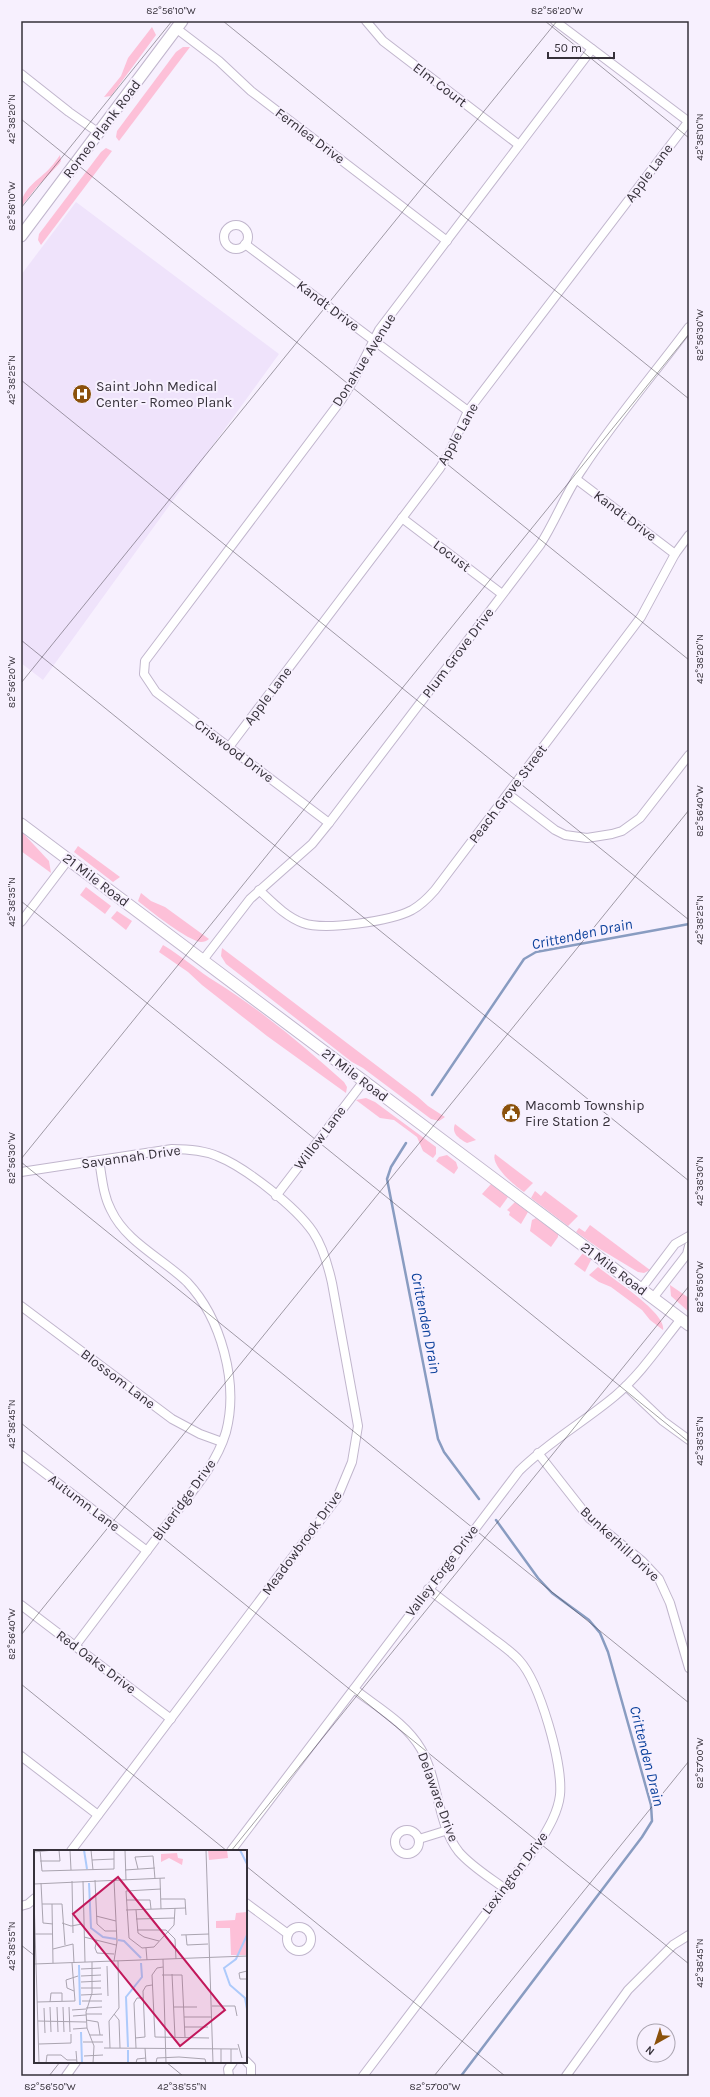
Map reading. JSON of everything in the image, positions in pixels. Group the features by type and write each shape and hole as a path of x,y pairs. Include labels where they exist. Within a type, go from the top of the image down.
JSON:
{"street":[{"name":"Elm Court","path":"366,21 383,41 519,145"},
{"path":"555,21 688,122"},
{"name":"Romeo Plank Road","path":"21,236 180,25"},
{"name":"Fernlea Drive","path":"180,25 251,91 447,241"},
{"name":"Donahue Avenue","path":"144,674 143,668 148,655 345,394 373,340 592,49"},
{"path":"21,74 69,112 99,132"},
{"name":"Apple Lane","path":"229,747 446,459 468,411 688,122"},
{"name":"Kandt Drive","path":"245,244 468,411"},
{"name":"Plum Grove Drive","path":"203,960 234,918 259,890 312,844 329,823 549,531 576,479 689,327"},
{"name":"Kandt Drive","path":"576,479 675,554"},
{"name":"Locust","path":"402,518 502,594"},
{"name":"Peach Grove Street","path":"259,890 293,918 314,926 334,926 402,914 422,904 435,890 641,618 675,554 689,535"},
{"name":"Criswood Drive","path":"144,674 156,692 329,823"},
{"path":"508,794 555,830 565,835 587,838 612,834 622,831 640,818 689,755"},
{"name":"21 Mile Road","path":"21,824 685,1322"},
{"path":"21,922 68,860"},
{"name":"Willow Lane","path":"276,1196 364,1081"},
{"name":"Savannah Drive","path":"21,1172 172,1149 202,1151 230,1162 276,1196"},
{"name":"Blueridge Drive","path":"75,1646 203,1477 222,1442 228,1421 229,1396 226,1365 215,1328 205,1308 190,1286 171,1268 135,1240 116,1221 106,1198 99,1160"},
{"name":"Meadowbrook Drive","path":"72,1850 337,1498 347,1477 355,1450 357,1413 328,1267 319,1242 312,1232 295,1212 276,1196"},
{"path":"641,1289 675,1244 689,1236"},
{"path":"653,1298 687,1254 689,1246"},
{"name":"Blossom Lane","path":"21,1306 172,1419 200,1434 222,1442"},
{"name":"Valley Forge Drive","path":"232,1850 509,1483 538,1453 626,1386 685,1322"},
{"path":"626,1386 657,1416 689,1440"},
{"name":"Bunkerhill Drive","path":"538,1453 589,1518 642,1561 659,1579 670,1603 688,1658 689,1668"},
{"name":"Autumn Lane","path":"21,1455 147,1550"},
{"name":"Lexington Drive","path":"363,2076 540,1842 554,1818 560,1788 556,1754 538,1692 526,1669 509,1651 428,1589"},
{"name":"Red Oaks Drive","path":"21,1606 171,1719"},
{"name":"Delaware Drive","path":"354,1689 405,1729 421,1748 430,1770 448,1830 459,1851 467,1860 504,1888"},
{"path":"21,1756 98,1815"},
{"path":"419,1839 448,1830"},
{"path":"21,1906 28,1904 34,1899"},
{"path":"247,1904 288,1934"},
{"path":"566,2076 628,1990 673,1945 689,1935"},
{"path":"247,2062 251,2066 251,2076"},
{"path":"66,2076 75,2063"},
{"path":"230,2076 228,2069 231,2063"}],"shaded area":[{"path":"152,27 156,35 111,96 104,97 121,76 128,58"},
{"path":"183,47 190,47 119,141 116,137 117,131 176,52"},
{"path":"106,148 112,151 41,245 38,240 39,234 101,152"},
{"path":"60,155 61,161 59,164 36,188 21,207 27,190 46,172"},
{"path":"76,202 279,354 43,680 21,663 21,275"},
{"path":"21,831 49,861 51,873 21,851"},
{"path":"78,846 120,877 113,882 74,852"},
{"path":"86,887 111,906 105,914 80,895"},
{"path":"141,893 151,901 165,907 209,939 201,942 178,931 138,901"},
{"path":"117,911 132,921 126,930 111,918"},
{"path":"163,945 282,1029 344,1082 347,1087 346,1093 267,1036 202,985 188,972 159,952"},
{"path":"222,948 428,1106 445,1117 439,1121 431,1119 363,1068 352,1062 226,964 221,956"},
{"path":"366,1098 375,1102 436,1147 436,1154 433,1158 423,1151 417,1137 394,1120 380,1118 356,1100"},
{"path":"455,1124 476,1140 467,1143 461,1140 455,1133"},
{"path":"495,1154 533,1183 524,1192 504,1175 496,1164 494,1159"},
{"path":"447,1155 456,1162 458,1168 454,1174 436,1161 439,1157"},
{"path":"491,1184 508,1197 500,1208 482,1194"},
{"path":"535,1191 541,1196 545,1191 578,1216 568,1226 531,1198"},
{"path":"515,1202 528,1212 521,1224 509,1215 510,1212 507,1210"},
{"path":"536,1218 558,1234 558,1237 551,1247 530,1231 532,1220"},
{"path":"590,1225 650,1270 644,1273 638,1272 600,1249 576,1232 579,1228 585,1232"},
{"path":"583,1253 591,1260 585,1272 574,1264"},
{"path":"598,1267 648,1305 662,1323 663,1330 650,1320 642,1310 611,1287 599,1282 589,1275"},
{"path":"670,1285 689,1298 689,1312 671,1296"}],"waterway":[{"name":"Crittenden Drain","path":"432,1095 524,959 536,952 689,924"},
{"name":"Crittenden Drain","path":"406,1143 391,1167 387,1179 438,1439 444,1452 479,1499"},
{"name":"Crittenden Drain","path":"461,2076 642,1837 652,1821 651,1805 608,1652 600,1633 589,1620 552,1593 538,1578 496,1520"}],"place":[{"name":"Saint John Medical Center - Romeo Plank","path":"82,394"},
{"name":"Macomb Township Fire Station 2","path":"511,1113"}]}
